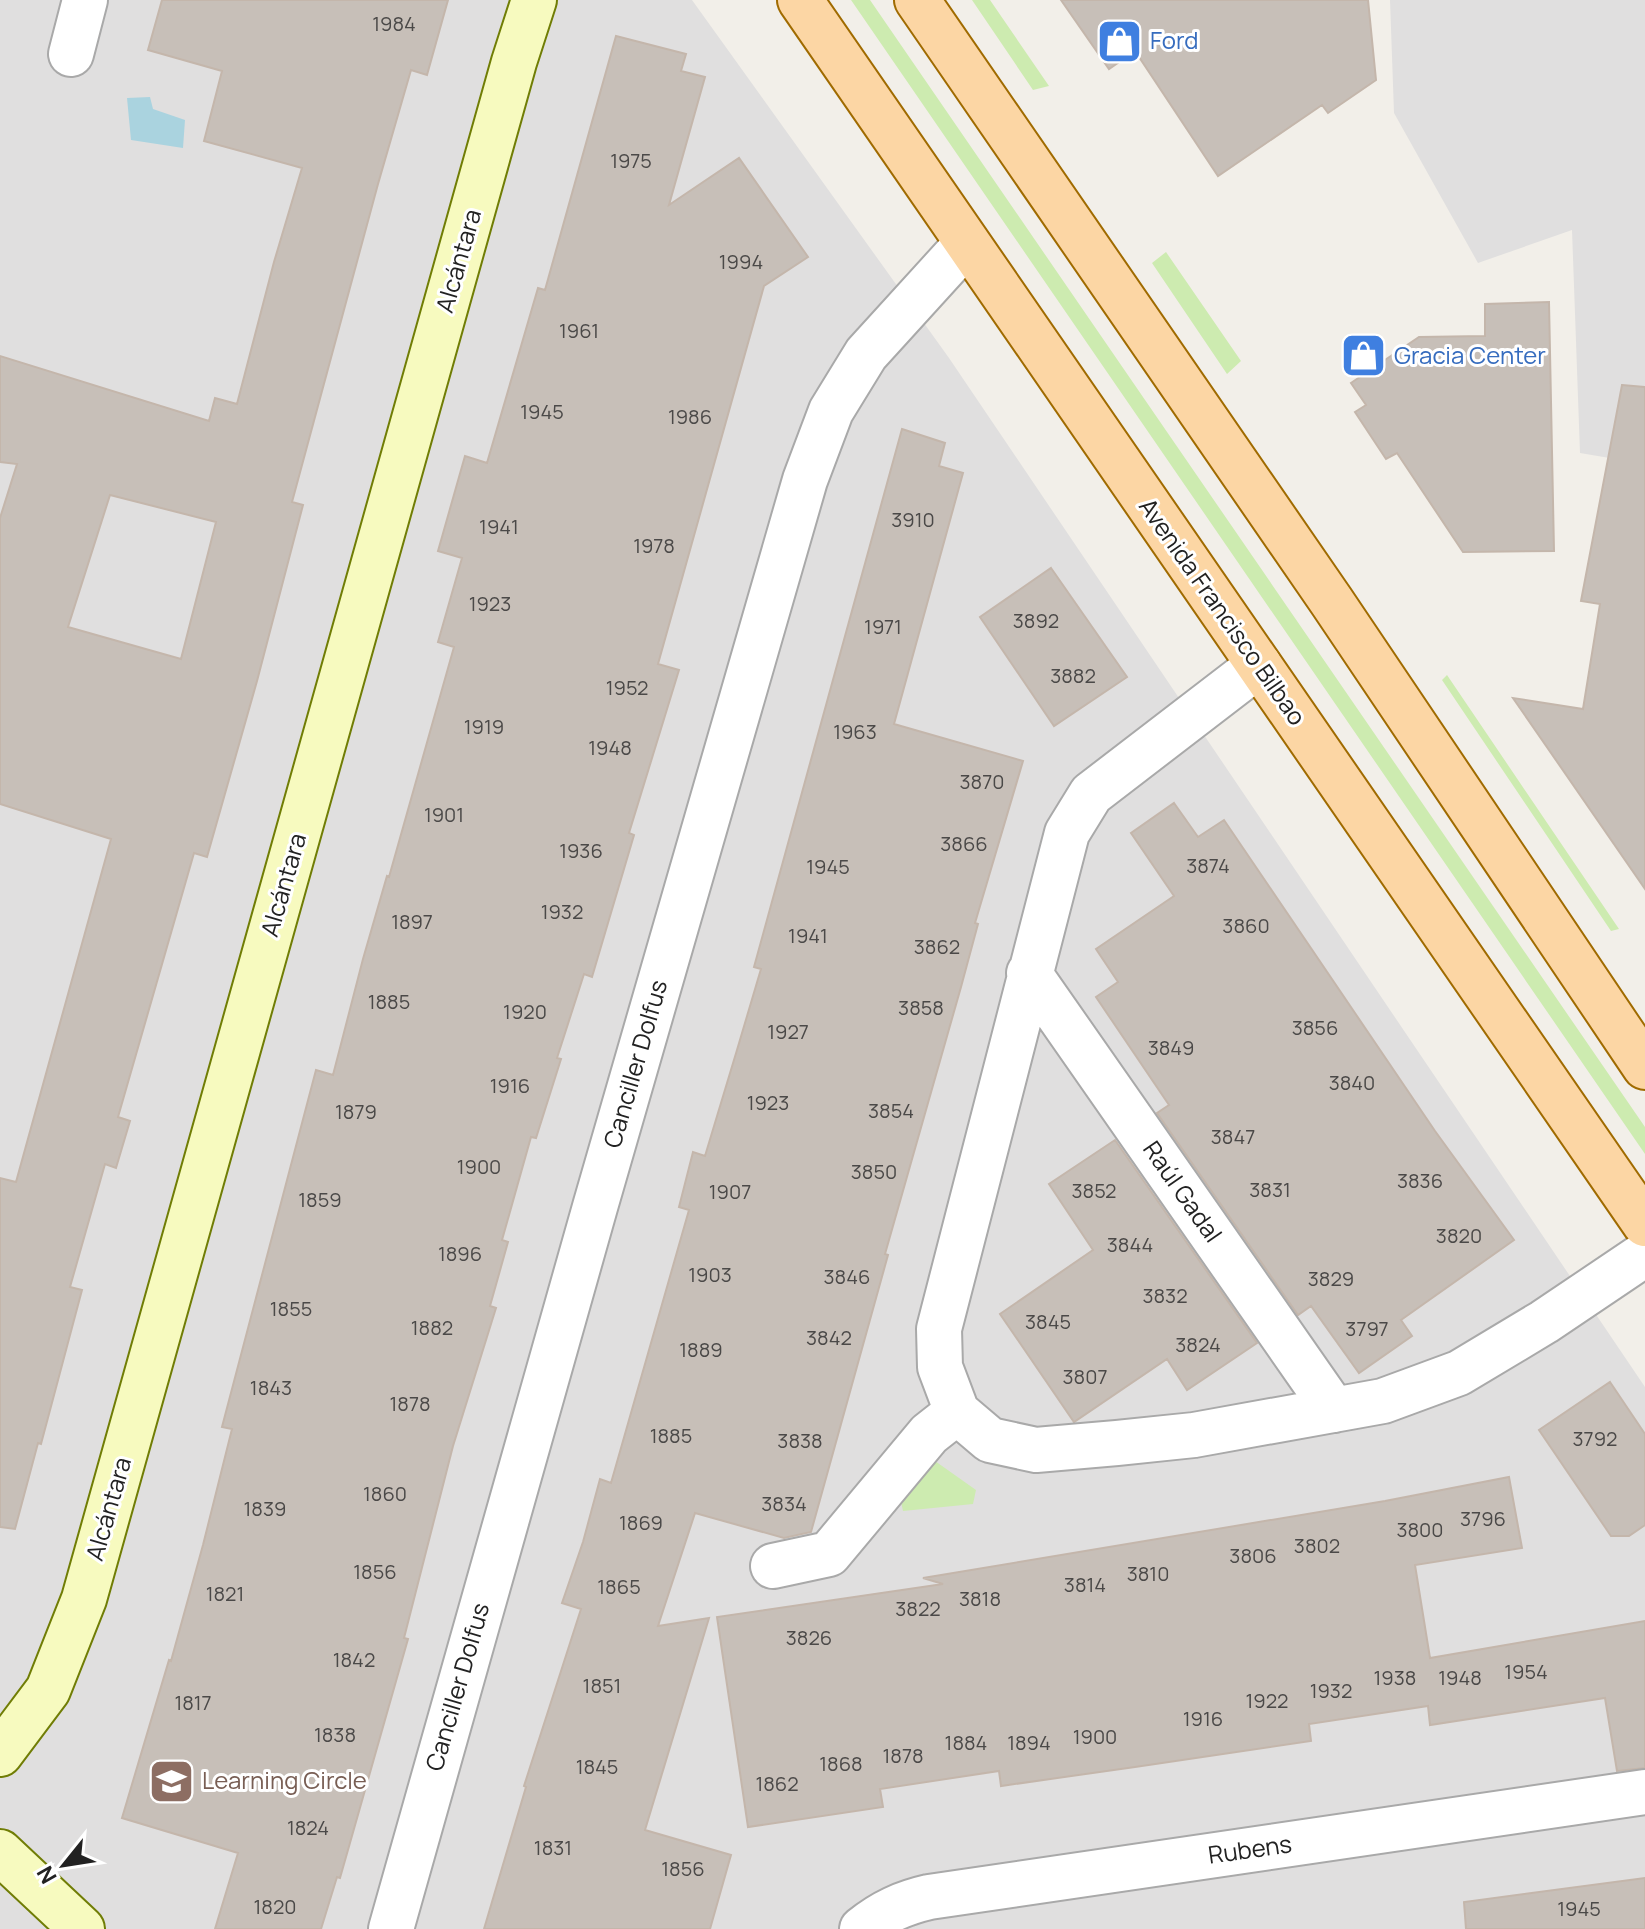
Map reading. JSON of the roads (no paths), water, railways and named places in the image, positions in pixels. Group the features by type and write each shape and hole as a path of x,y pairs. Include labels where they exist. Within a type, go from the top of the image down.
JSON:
{"main road":[{"name":"Avenida Francisco Bilbao","path":"800,0 1645,1224"},
{"path":"917,0 1332,602 1645,1066"}],"street":[{"path":"71,54 85,0"},
{"name":"Alcántara","path":"0,1754 48,1690 84,1599 534,0"},
{"name":"Canciller Dolfus","path":"391,1929 599,1192 805,480 831,411 866,354 967,243"},
{"path":"1259,665 1091,794 1067,833 939,1329 940,1367 957,1412 990,1440 1036,1450 1194,1435 1383,1401 1459,1373 1544,1322 1645,1254"},
{"name":"Raúl Gadal","path":"1029,973 1334,1410"},
{"path":"773,1566 829,1554 929,1434 957,1412"},
{"name":"Rubens","path":"862,1929 883,1913 929,1897 1645,1792"},
{"path":"0,1852 82,1929"}],"water":[{"path":"150,97 153,109 185,120 183,148 131,140 127,98"}],"place":[{"name":"Ford","path":"1119,41"},
{"name":"Gracia Center","path":"1363,356"},
{"name":"Learning Circle","path":"171,1781"}]}
